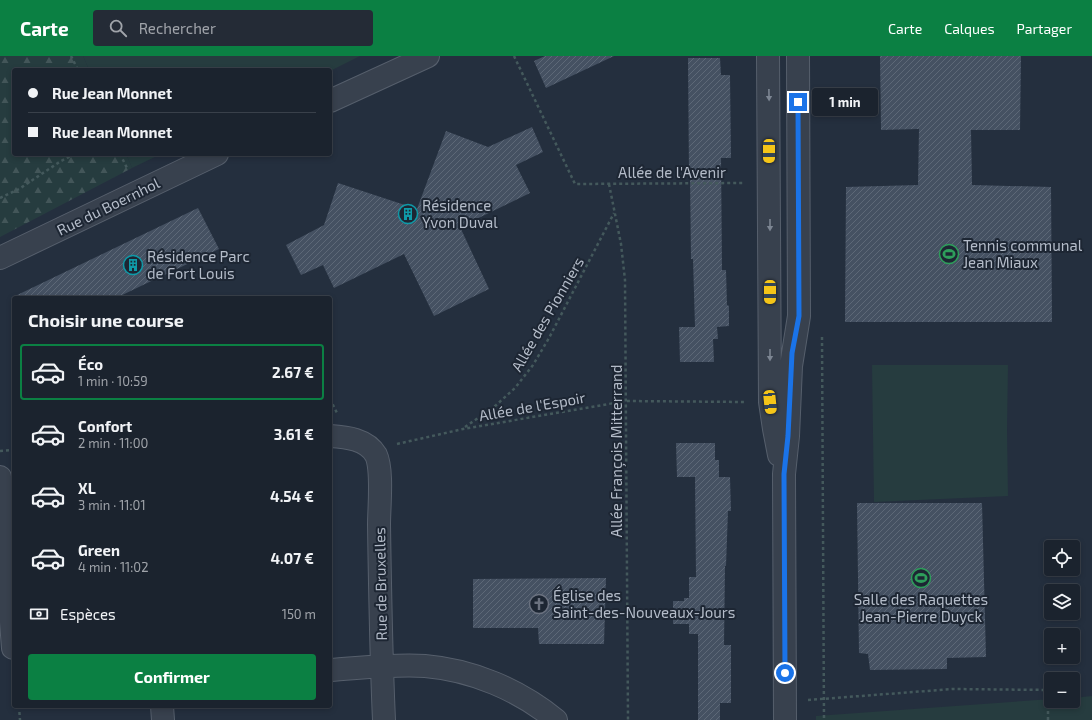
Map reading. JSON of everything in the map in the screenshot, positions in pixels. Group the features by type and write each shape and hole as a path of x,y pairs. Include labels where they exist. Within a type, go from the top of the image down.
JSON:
{"street":[{"path":"332,100 428,56"},
{"path":"768,56 770,182 770,402 774,429 784,474"},
{"path":"786,720 784,474 788,436 792,353 799,316 798,56"},
{"name":"Rue du Boernhol","path":"0,258 213,156"},
{"path":"332,436 350,438 365,444 372,450"},
{"name":"Rue de Bruxelles","path":"372,450 376,456 380,472 379,512 381,666 384,720"},
{"path":"0,477 12,635"},
{"path":"332,670 381,666 439,667 470,674 515,692 556,720"},
{"path":"162,708 163,720"}],"path":[{"path":"71,56 77,68"},
{"name":"Allée de l'Avenir","path":"514,56 576,184 770,182"},
{"path":"0,198 19,190 61,161 71,156"},
{"name":"Allée François Mitterrand","path":"609,184 621,244 626,280 628,720"},
{"name":"Allée des Pionniers","path":"463,429 494,407 515,388 533,365 615,212"},
{"name":"Allée de l'Espoir","path":"372,450 463,429 626,401 770,402"},
{"path":"822,401 824,720"},
{"path":"0,451 12,450"},
{"path":"824,698 952,689 1044,690"},
{"path":"19,708 20,720"},
{"path":"1048,720 1049,708"}],"green space":[{"path":"0,56 83,56 88,68 12,68 12,156 127,156 132,168 0,237"},
{"path":"83,56 360,56 332,70 332,68 88,68"},
{"path":"127,156 157,156 132,168"},
{"path":"872,365 1008,365 1008,496 874,502"},
{"path":"1092,696 1092,720 816,720 816,716 1044,700 1044,708 1080,708 1080,697"}],"building":[{"path":"545,56 614,56 546,88 534,61"},
{"name":"Tennis communal Jean Miaux","path":"880,56 1021,56 1020,130 971,130 972,185 1051,187 1052,322 845,322 846,187 918,185 919,129 881,130"},
{"path":"688,58 720,58 721,75 730,75 731,158 721,158 722,270 726,270 729,326 717,327 718,339 713,339 714,362 680,362 679,327 695,327 693,259 691,259"},
{"name":"Résidence Yvon Duval","path":"532,127 543,152 516,165 530,193 460,227 489,289 434,316 404,254 334,288 323,265 301,275 286,245 324,225 338,183 417,209 446,131 488,147"},
{"name":"Résidence Parc de Fort Louis","path":"198,208 219,249 120,296 15,296"},
{"path":"676,443 715,443 715,460 719,460 719,477 730,477 731,511 728,511 725,566 724,645 731,645 731,703 720,703 720,720 698,720 698,634 689,634 689,624 673,624 673,601 684,601 684,598 689,598 689,577 696,577 695,477 677,477"},
{"name":"Salle des Raquettes Jean-Pierre Duyck","path":"857,503 982,503 986,657 947,658 947,669 870,670 868,654 859,653"},
{"name":"Église des Saint-des-Nouveaux-Jours","path":"606,578 604,644 539,644 538,628 473,628 473,579"}],"place":[{"name":"Résidence Yvon Duval","path":"408,214"},
{"name":"Tennis communal Jean Miaux","path":"949,254"},
{"name":"Résidence Parc de Fort Louis","path":"133,265"},
{"name":"Salle des Raquettes Jean-Pierre Duyck","path":"921,578"},
{"name":"Église des Saint-des-Nouveaux-Jours","path":"539,604"}],"route":[{"path":"785,673 784,474 788,436 792,353 799,316 798,102"}]}
